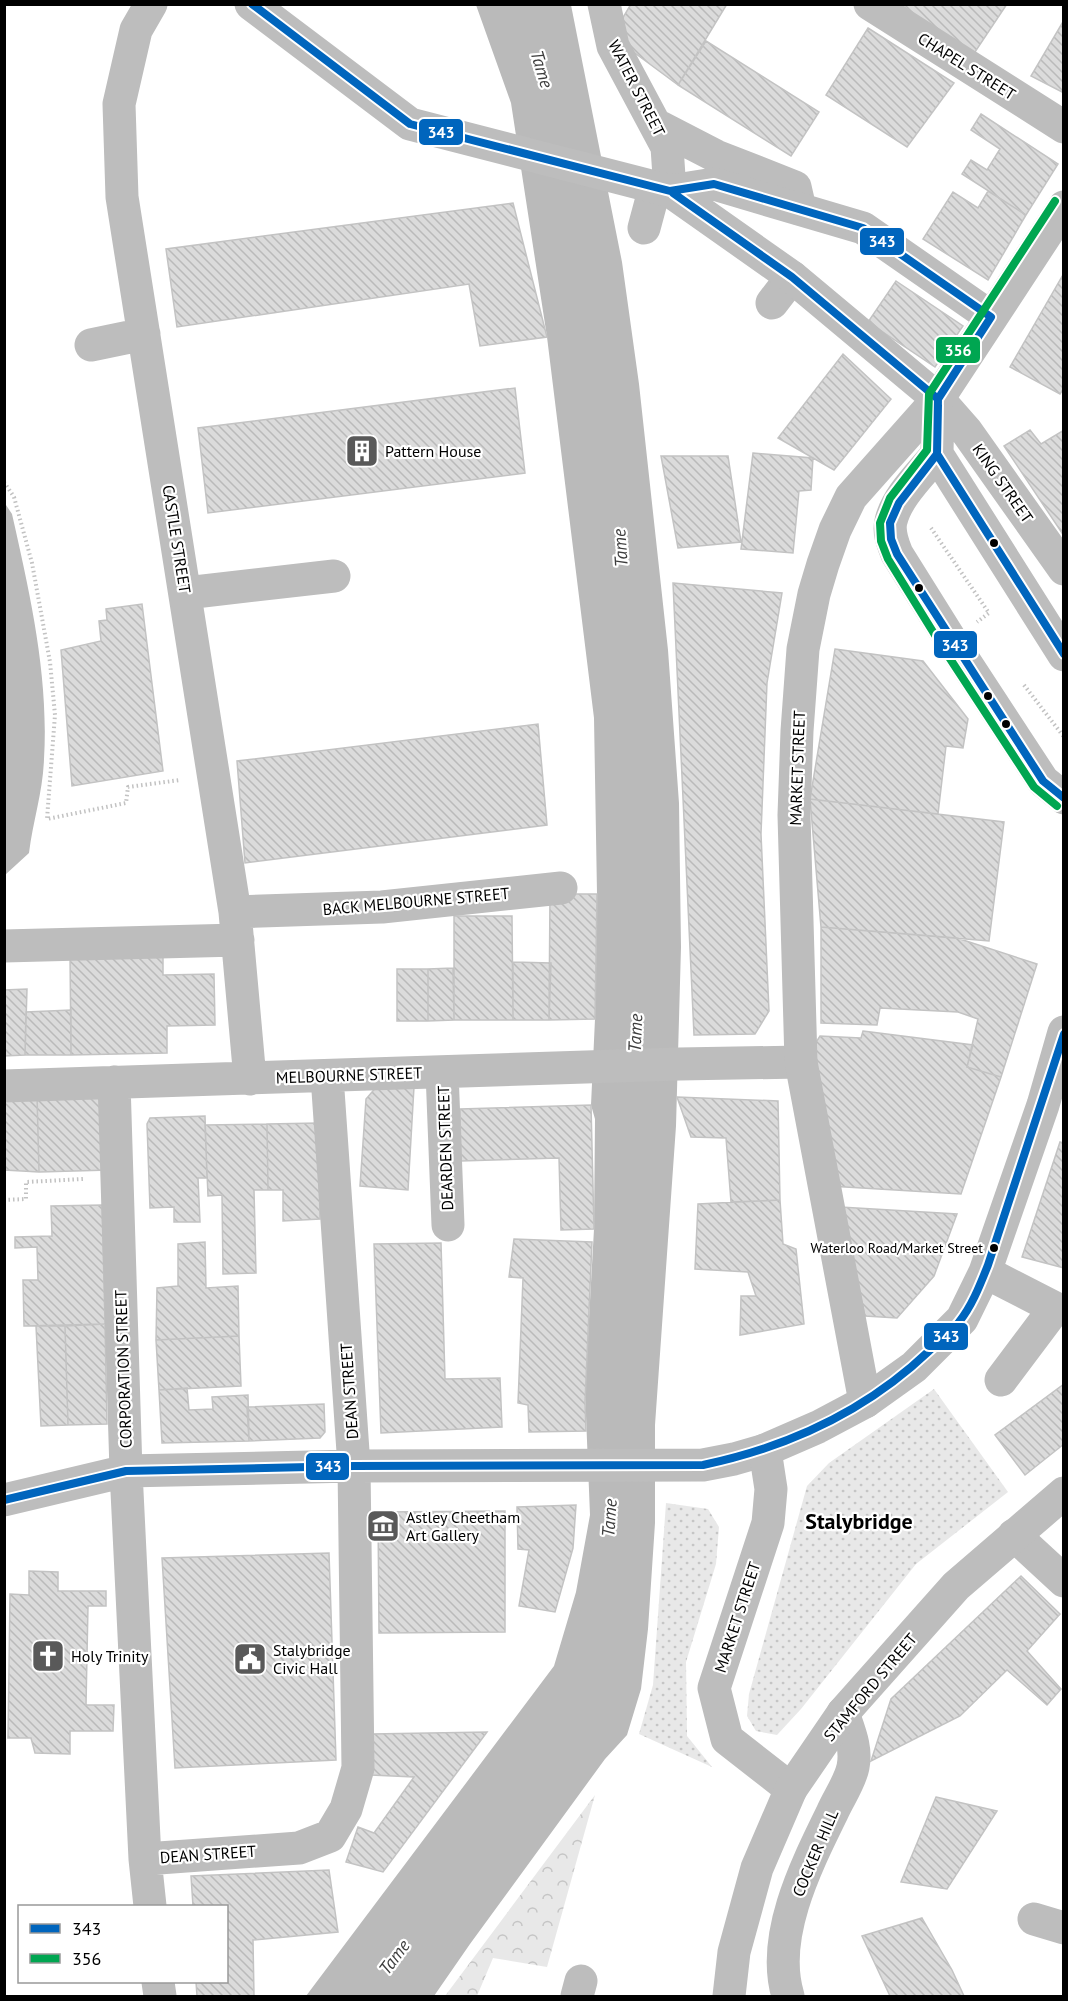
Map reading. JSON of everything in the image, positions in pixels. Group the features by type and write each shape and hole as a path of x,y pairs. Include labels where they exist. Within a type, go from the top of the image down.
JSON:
{"main road":[{"name":"CASTLE STREET","path":"151,4 136,30 119,104 122,197 186,593 236,926 250,1079"},
{"path":"251,4 410,124 662,189 792,277 938,399 937,454 1064,655"},
{"name":"WATER STREET","path":"604,4 613,46 667,147 662,189 644,228"},
{"name":"CHAPEL STREET","path":"870,4 1064,127"},
{"path":"656,126 716,156 795,186 800,209"},
{"path":"662,189 714,184 863,228 991,317"},
{"name":"MARKET STREET","path":"865,1402 801,1062 795,803 803,650 814,594 834,530 851,496 938,399 991,317 1059,222"},
{"path":"772,303 792,277"},
{"path":"91,345 144,334"},
{"name":"KING STREET","path":"938,399 967,432 1064,569"},
{"path":"937,454 898,503 890,523 891,539 897,554 952,642 1043,781 1064,798"},
{"path":"186,593 334,576"},
{"name":"BACK MELBOURNE STREET","path":"8,946 236,926 382,907 561,888"},
{"path":"4,1500 126,1471 354,1466 703,1465 765,1450 818,1427 865,1402 914,1367 962,1319 986,1272 1053,1108 1064,1032"},
{"name":"MELBOURNE STREET","path":"4,1086 801,1062"},
{"name":"DEARDEN STREET","path":"442,1072 448,1225"},
{"name":"DEAN STREET","path":"145,1859 299,1848 330,1836 346,1809 358,1768 354,1466 327,1076"},
{"name":"CORPORATION STREET","path":"114,1082 126,1471 145,1859 150,1905"},
{"path":"986,1272 1055,1308 1001,1380"},
{"name":"MARKET STREET","path":"765,1450 771,1489 768,1523 714,1688 727,1739 791,1789"},
{"name":"STAMFORD STREET","path":"729,1996 734,1952 757,1868 791,1789 843,1713 956,1586 1064,1493"},
{"path":"1014,1535 1064,1581"},
{"name":"COCKER HILL","path":"788,1996 781,1964 790,1915 806,1867 853,1767 854,1746 843,1713"}],"path":[{"path":"4,482 14,497 32,563 50,662 55,715 47,819 126,803 128,787 213,776"},
{"path":"897,554 965,501"},
{"path":"931,528 989,613 976,623"},
{"path":"1020,680 1064,737"},
{"path":"4,1200 26,1199 26,1182 117,1178"}],"green space":[{"path":"934,1389 1008,1492 916,1564 801,1709 777,1735 756,1731 747,1716 749,1694 807,1486 829,1463"},
{"path":"666,1503 708,1509 719,1527 716,1564 686,1662 687,1736 712,1767 639,1734 653,1685"},
{"path":"595,1795 547,1967 493,1958 477,1996 445,1996"}],"water":[{"name":"Tame","path":"476,5 571,5 622,262 639,384 668,650 679,803 681,947 676,1126 655,1425 655,1523 648,1629 641,1689 627,1735 605,1759 434,1996 306,1996 554,1666 576,1592 590,1515 585,1391 594,1229 595,1119 591,1105 597,894 594,718 547,337 511,103"},
{"path":"4,502 12,514 37,635 45,728 42,783 29,853 5,875"}],"building":[{"path":"631,4 727,4 678,85 612,36"},
{"path":"891,4 1007,4 973,55"},
{"path":"1064,20 1064,93 1031,76"},
{"path":"868,28 954,83 907,147 826,95"},
{"path":"706,41 819,112 791,156 678,85"},
{"path":"981,114 1058,164 1026,215 962,174 971,160 987,170 1000,149 971,130"},
{"path":"988,191 1026,215 988,280 923,239 953,192 978,208"},
{"path":"513,203 547,337 480,346 469,284 177,327 166,249"},
{"path":"1064,273 1064,388 1060,394 1010,367"},
{"path":"896,281 963,326 935,367 868,322"},
{"path":"843,354 891,399 834,470 778,438"},
{"name":"Pattern House","path":"515,388 525,473 208,513 198,428"},
{"path":"1030,430 1041,444 1064,430 1064,536 1004,446"},
{"path":"753,453 813,458 811,490 799,491 793,553 741,549"},
{"path":"661,456 728,456 741,542 678,548"},
{"path":"673,583 782,593 767,683 761,834 769,1011 755,1034 694,1035"},
{"path":"142,604 163,771 72,786 61,650 101,641 99,621 107,620 106,609"},
{"path":"835,649 923,661 968,719 963,748 946,746 938,814 810,799"},
{"path":"538,724 547,825 245,863 237,761"},
{"path":"810,799 1004,822 989,941 821,927"},
{"path":"550,894 597,894 595,1019 549,1020"},
{"path":"454,916 512,916 513,1020 454,1020"},
{"path":"821,927 957,938 1037,964 1001,1077 967,1067 978,1019 958,1012 880,1008 877,1025 821,1023"},
{"path":"163,951 163,975 214,974 215,1025 167,1026 167,1053 71,1055 70,953"},
{"path":"513,962 551,963 549,1020 513,1020"},
{"path":"453,968 454,1020 428,1021 428,969"},
{"path":"397,969 428,969 428,1021 397,1021"},
{"path":"27,989 25,1055 4,1056 4,990"},
{"path":"71,1010 71,1055 25,1055 26,1012"},
{"path":"863,1031 973,1045 967,1067 1001,1077 961,1194 829,1186 813,1047 820,1036 861,1038"},
{"path":"378,1085 414,1087 408,1190 360,1186 366,1099"},
{"path":"107,1093 109,1170 39,1172 37,1095"},
{"path":"4,1095 37,1095 39,1172 4,1170"},
{"path":"677,1097 778,1101 780,1200 731,1202 726,1138 691,1137"},
{"path":"591,1105 594,1229 561,1230 559,1158 461,1161 460,1109"},
{"path":"205,1116 207,1178 198,1178 200,1222 174,1222 174,1207 150,1208 147,1124 150,1118"},
{"path":"318,1123 320,1219 283,1221 283,1190 268,1190 267,1124"},
{"path":"267,1124 268,1190 254,1190 256,1273 223,1274 222,1195 208,1196 205,1125"},
{"path":"1060,1142 1064,1143 1064,1268 1022,1257"},
{"path":"780,1200 783,1244 796,1249 804,1324 740,1335 741,1296 756,1296 748,1272 695,1269 698,1204"},
{"path":"102,1205 105,1324 24,1326 23,1280 38,1280 37,1247 15,1248 15,1237 52,1236 51,1206"},
{"path":"840,1207 957,1214 934,1276 897,1318 865,1316"},
{"path":"514,1239 592,1242 585,1402 586,1431 529,1432 528,1405 518,1403 523,1278 509,1277"},
{"path":"205,1242 206,1288 238,1286 239,1336 156,1340 157,1288 178,1286 178,1244"},
{"path":"441,1243 445,1379 500,1378 502,1427 381,1433 374,1244"},
{"path":"105,1324 107,1424 68,1425 65,1326"},
{"path":"36,1326 65,1326 68,1425 41,1426"},
{"path":"239,1336 241,1386 159,1390 156,1340"},
{"path":"1064,1384 1064,1444 1025,1475 995,1435"},
{"path":"187,1388 189,1410 213,1409 212,1397 248,1395 249,1441 162,1443 159,1390"},
{"path":"324,1404 325,1432 320,1438 249,1441 247,1407"},
{"path":"576,1505 573,1548 555,1612 519,1606 529,1550 518,1549 517,1507"},
{"path":"505,1511 505,1632 379,1633 378,1512"},
{"name":"Stalybridge Civic Hall","path":"329,1553 336,1760 175,1768 162,1558"},
{"name":"Holy Trinity","path":"29,1571 58,1572 58,1591 106,1591 106,1606 88,1606 86,1705 114,1705 113,1731 70,1731 70,1754 35,1753 31,1738 8,1738 10,1594 29,1595"},
{"path":"1021,1576 1060,1614 1027,1651 1061,1689 1047,1705 1007,1670 960,1716 871,1761 891,1699"},
{"path":"487,1732 383,1872 346,1862 358,1827 374,1833 414,1777 371,1775 371,1734"},
{"path":"936,1797 997,1811 947,1889 901,1882"},
{"path":"329,1870 338,1932 253,1940 254,1996 197,1996 196,1983 228,1983 228,1905 193,1905 191,1876"},
{"path":"922,1918 964,1996 890,1996 862,1936"}],"transit line":[{"name":"343","path":"252,4 410,124 670,191 714,184 863,228 991,317 938,399"},
{"name":"343","path":"673,193 792,277 938,399"},
{"name":"356","path":"1055,201 929,394 927,450 890,498 880,523 881,541 888,559 943,648 1034,787 1057,806"},
{"name":"343","path":"938,399 937,454 899,503 890,523 891,539 897,554 1043,781 1064,798"},
{"name":"343","path":"938,405 937,454 1064,654"},
{"name":"343","path":"4,1500 126,1471 354,1466 703,1465 795,1437 824,1424 879,1392 945,1337 964,1316 988,1265 1064,1034"}],"place":[{"name":"Pattern House","path":"362,451"},
{"name":"Waterloo Road/Market Street","path":"994,1248"},
{"name":"Astley Cheetham Art Gallery","path":"383,1526"},
{"name":"Holy Trinity","path":"48,1656"},
{"name":"Stalybridge Civic Hall","path":"250,1659"}],"district":[{"name":"Stalybridge","path":"859,1521"}]}
